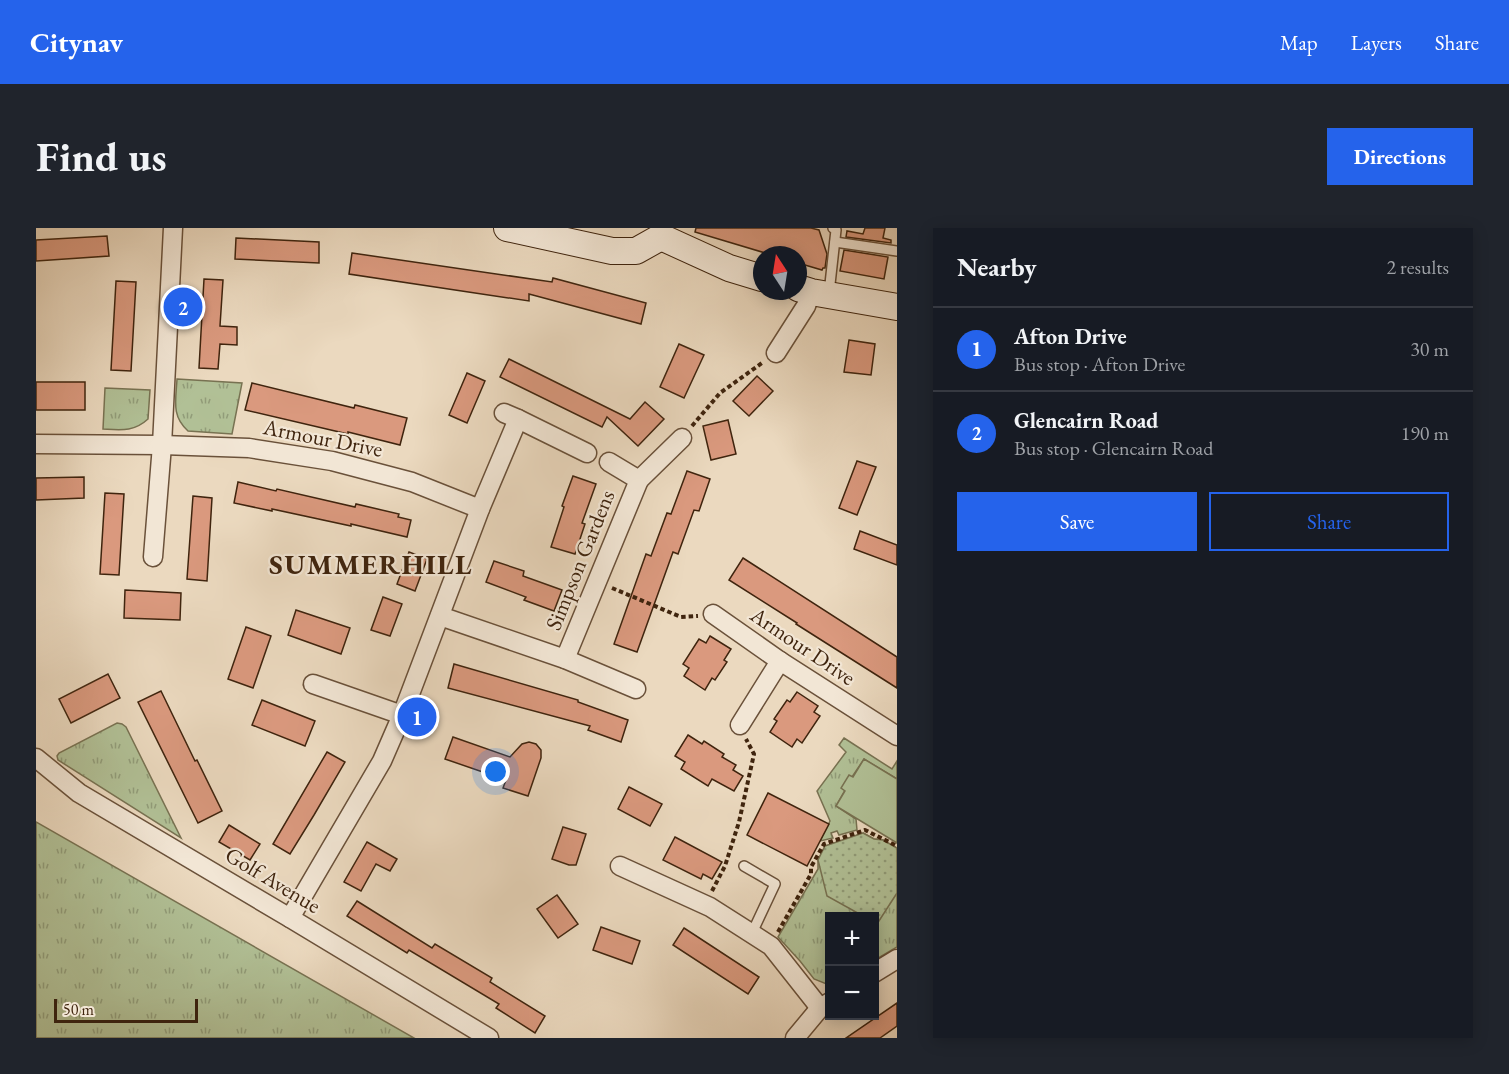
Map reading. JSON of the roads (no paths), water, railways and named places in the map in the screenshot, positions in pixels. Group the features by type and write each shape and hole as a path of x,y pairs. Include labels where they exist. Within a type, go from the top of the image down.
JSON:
{"street":[{"path":"153,557 162,445 173,228"},
{"path":"507,228 612,251 636,250 660,232 729,268 753,275"},
{"path":"776,353 813,292 897,307"},
{"path":"290,918 382,760 402,715 480,509 511,416 587,453"},
{"name":"Simpson Gardens","path":"565,659 639,480 682,438"},
{"name":"Armour Drive","path":"36,444 249,448 332,461 412,482 480,509"},
{"name":"Simpson Gardens","path":"609,462 639,480"},
{"name":"Armour Drive","path":"713,614 780,661 897,735"},
{"name":"Simpson Gardens","path":"440,616 565,659 636,688"},
{"path":"740,725 780,661"},
{"path":"313,684 402,715"},
{"name":"Golf Avenue","path":"36,758 79,793 489,1038"},
{"path":"620,866 705,905 771,946 825,1005 795,1038"},
{"path":"879,971 897,959"}],"lane":[{"path":"813,292 835,242 836,230 833,228"},
{"path":"835,242 897,251"},
{"path":"744,866 775,884 753,933"}],"place":[{"name":"Glencairn Road","path":"183,307"},
{"name":"Afton Drive","path":"417,717"}],"district":[{"name":"SUMMERHILL","path":"371,564"}]}
